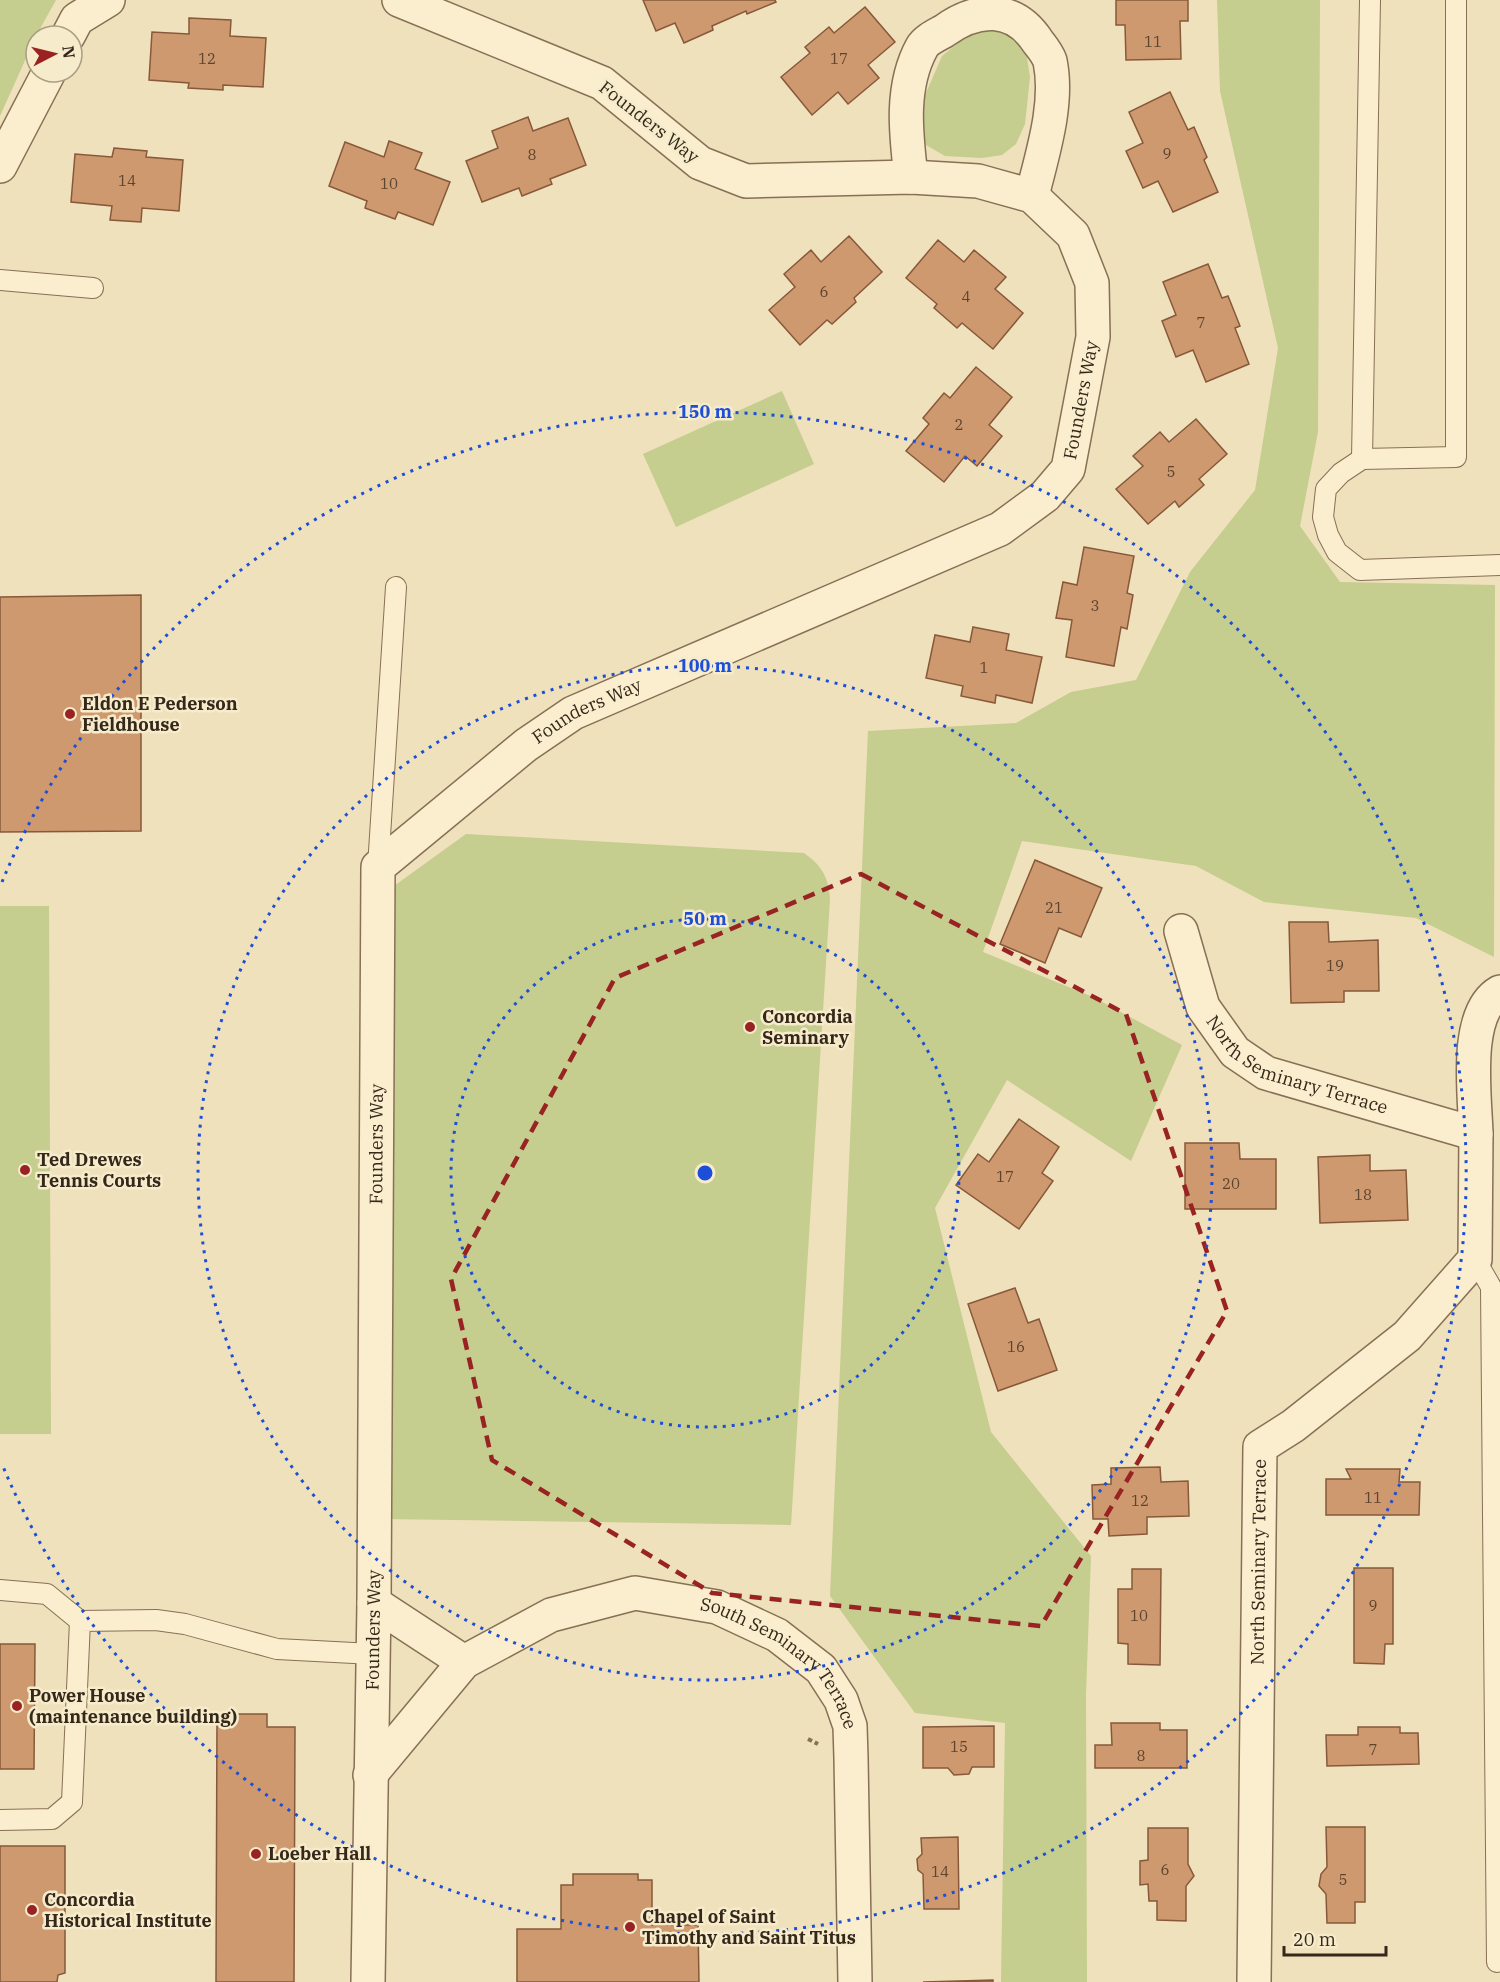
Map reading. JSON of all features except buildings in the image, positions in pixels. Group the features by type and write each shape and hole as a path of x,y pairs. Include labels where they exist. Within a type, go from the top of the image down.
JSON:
{"street":[{"path":"74,24 77,19 108,0"},
{"name":"Founders Way","path":"369,1982 370,1775 375,1604 378,867 526,745 573,713 1000,529 1045,496 1068,469 1093,337 1092,283 1073,235 1032,196 978,181 911,177 746,181 700,163 602,83 399,0"},
{"path":"911,177 905,125 911,75 924,45 957,21 989,13 1012,15 1029,28 1050,60 1051,114 1032,196"},
{"path":"0,166 43,84"},
{"name":"North Seminary Terrace","path":"1182,931 1203,1007 1235,1052 1266,1073 1476,1134"},
{"path":"1475,1259 1476,1134 1473,1037 1491,997 1500,992"},
{"name":"North Seminary Terrace","path":"1254,1982 1260,1447 1293,1426 1407,1336 1475,1259"},
{"name":"South Seminary Terrace","path":"370,1775 464,1662 551,1615 635,1593 717,1607 777,1635 820,1669 841,1700 850,1726 855,1982"},
{"path":"375,1604 464,1662"}],"lane":[{"path":"1362,459 1370,0"},
{"path":"1456,0 1456,457 1362,459 1341,473 1326,489 1323,517 1337,552 1360,570 1500,565"},
{"path":"0,280 93,288"},
{"path":"378,867 396,587"},
{"path":"1475,1259 1491,1287 1497,1962"},
{"path":"0,1590 47,1594 81,1621 156,1620 185,1624 277,1649 373,1654"},
{"path":"0,1820 52,1819 72,1802 81,1621"}],"highlighted area":[{"path":"861,874 1126,1014 1227,1311 1041,1626 712,1593 492,1460 451,1279 615,978"}],"green space":[{"path":"0,0 56,0 43,24 24,24 24,63 0,116"},
{"path":"1217,0 1320,0 1318,432 1300,526 1340,582 1495,585 1494,957 1416,918 1264,902 1196,866 1022,841 983,952 1093,997 1182,1045 1131,1161 1007,1080 935,1208 991,1432 1091,1556 1086,1694 1087,1982 1001,1982 1005,1723 915,1713 830,1596 868,731 1016,723 1071,692 1136,680 1190,572 1255,490 1278,348 1220,91"},
{"path":"984,29 1006,30 1026,51 1030,77 1025,124 1016,144 1002,155 982,158 945,156 926,145 918,119 919,109 942,56 959,42"},
{"path":"782,391 814,464 676,527 643,454"},
{"path":"466,834 804,853 820,867 826,878 830,899 791,1525 383,1519 387,891"},
{"name":"Ted Drewes Tennis Courts","path":"0,906 49,906 51,1434 0,1434"}],"place":[{"name":"Eldon E Pederson Fieldhouse","path":"70,714"},
{"name":"Concordia Seminary","path":"750,1027"},
{"name":"Ted Drewes Tennis Courts","path":"25,1170"},
{"name":"Power House (maintenance building)","path":"17,1706"},
{"name":"Loeber Hall","path":"256,1854"},
{"name":"Concordia Historical Institute","path":"32,1910"},
{"name":"Chapel of Saint Timothy and Saint Titus","path":"630,1927"}]}
